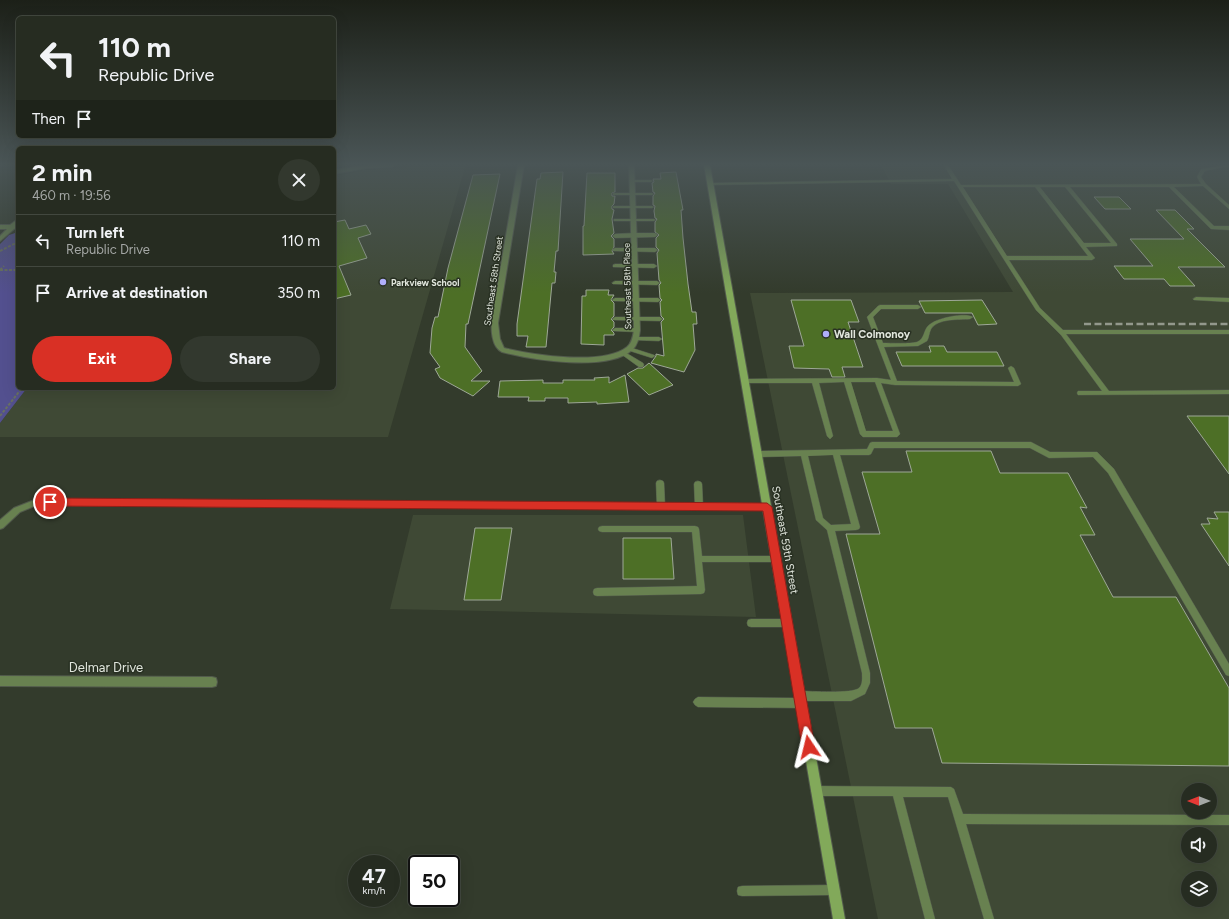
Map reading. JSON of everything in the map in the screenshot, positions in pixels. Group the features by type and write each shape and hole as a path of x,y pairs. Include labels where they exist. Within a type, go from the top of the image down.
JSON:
{"main road":[{"name":"Southeast 59th Street","path":"714,208 839,919"}],"street":[{"name":"Southeast 58th Street","path":"514,208 495,327 496,341 502,350 532,357 588,359 606,358 626,351"},
{"name":"Southeast 58th Place","path":"626,351 636,339 637,330 633,208"},
{"path":"0,227 15,227"},
{"path":"0,239 15,227"},
{"path":"0,525 17,510 37,502 767,507"},
{"name":"Delmar Drive","path":"0,681 212,682"}],"lane":[{"path":"974,208 1038,309 1060,332 1107,393"},
{"path":"1005,258 1092,258 1054,208"},
{"path":"1082,245 1115,245 1085,208"},
{"path":"1193,208 1213,228 1229,228"},
{"path":"616,220 654,220"},
{"path":"615,236 655,235"},
{"path":"615,250 655,250"},
{"path":"615,266 654,266"},
{"path":"615,283 657,283"},
{"path":"1196,299 1229,300"},
{"path":"615,300 658,300"},
{"path":"895,383 870,317 880,307 918,307"},
{"path":"881,345 918,344 925,340 928,328 934,323 955,318 970,317"},
{"path":"615,319 660,319"},
{"path":"615,330 637,330"},
{"path":"1060,332 1229,332"},
{"path":"636,339 660,339"},
{"path":"626,351 652,356"},
{"path":"626,351 641,364"},
{"path":"745,381 878,380 895,383 1018,384 1011,368"},
{"path":"847,381 863,434 897,434 878,380"},
{"path":"815,381 830,436"},
{"path":"1080,393 1229,392"},
{"path":"758,454 869,452 872,445 1031,445 1049,455 1095,454 1111,471 1229,672"},
{"path":"698,702 851,696 862,691 866,683 866,673 830,528 820,520 804,453"},
{"path":"830,528 856,527 836,453"},
{"path":"660,483 661,506"},
{"path":"698,484 700,506"},
{"path":"597,592 701,590 695,529 602,529"},
{"path":"698,560 776,559"},
{"path":"751,623 787,623"},
{"path":"816,791 951,792 989,919"},
{"path":"897,792 930,919"},
{"path":"959,819 1229,820"},
{"path":"742,891 834,890"}],"path":[{"path":"0,251 16,243"},
{"path":"0,270 4,266"},
{"path":"0,270 16,270"},
{"path":"0,416 20,390"}],"shaded area":[{"name":"Parkview School","path":"336,208 453,208 388,437 0,437 0,423 25,390 336,390"},
{"path":"962,208 1229,208 1229,919 878,919 750,293 1013,292"},
{"path":"16,233 16,390 25,390 0,423 0,244 9,235"},
{"path":"413,515 743,515 756,617 390,609"}],"building":[{"path":"464,208 493,208 468,324 466,324 465,347 482,371 471,381 490,381 473,396 440,378 435,369 440,367 430,353 432,328 435,317 438,317 448,268"},
{"path":"533,208 561,208 558,251 556,251 554,272 556,272 555,283 552,283 546,347 526,347 528,336 517,336 517,324"},
{"path":"585,208 612,208 614,210 612,219 614,233 611,236 614,239 614,247 612,251 614,254 583,255"},
{"path":"655,208 683,208 683,210 681,210 688,284 692,312 696,312 697,324 693,324 695,350 684,372 651,363 656,354 664,356 661,322 664,319 661,316 660,302 662,300 660,298 659,285 661,283 659,280 657,253 659,250 656,247 656,238 659,235 655,232 655,222 657,219 655,218"},
{"path":"1104,208 1131,209 1105,209"},
{"path":"1156,210 1175,210 1194,229 1187,229 1225,267 1178,267 1195,286 1170,286 1164,279 1124,279 1114,266 1153,266 1130,239 1184,239"},
{"path":"345,220 349,229 366,225 371,234 358,238 367,258 339,266 351,295 336,299 336,222"},
{"path":"586,290 609,290 608,295 614,295 611,300 614,303 614,316 611,319 614,322 614,327 611,330 614,335 604,335 604,345 581,344 582,296 586,296"},
{"name":"Wall Colmonoy","path":"791,300 851,300 859,322 848,322 863,367 842,367 845,377 832,377 829,369 794,368 789,346 804,346"},
{"path":"982,300 997,324 978,325 972,313 925,313 919,301"},
{"path":"929,346 944,346 947,352 997,352 1004,366 902,366 896,352 931,352"},
{"path":"649,363 673,385 649,395 627,374 638,368 643,368"},
{"path":"625,375 629,402 597,404 597,402 568,403 568,398 545,398 545,401 528,401 529,397 498,397 500,381 543,380 543,383 563,383 563,380 595,380 594,378 609,377 609,383"},
{"path":"1187,416 1229,416 1229,474"},
{"path":"906,451 991,451 1000,473 1068,473 1087,508 1080,507 1095,535 1080,535 1113,597 1176,597 1229,688 1229,766 942,763 932,728 895,728 846,534 880,534 862,472 912,472"},
{"path":"1214,512 1229,512 1229,566 1201,524 1210,524 1207,518 1218,519"},
{"path":"475,528 512,528 501,600 464,600"},
{"path":"623,538 671,538 674,579 623,579"}],"railway":[{"path":"1084,324 1229,324"}],"place":[{"name":"Parkview School","path":"383,282"},
{"name":"Wall Colmonoy","path":"826,334"}],"route":[{"path":"50,502 767,507 809,747"}]}
